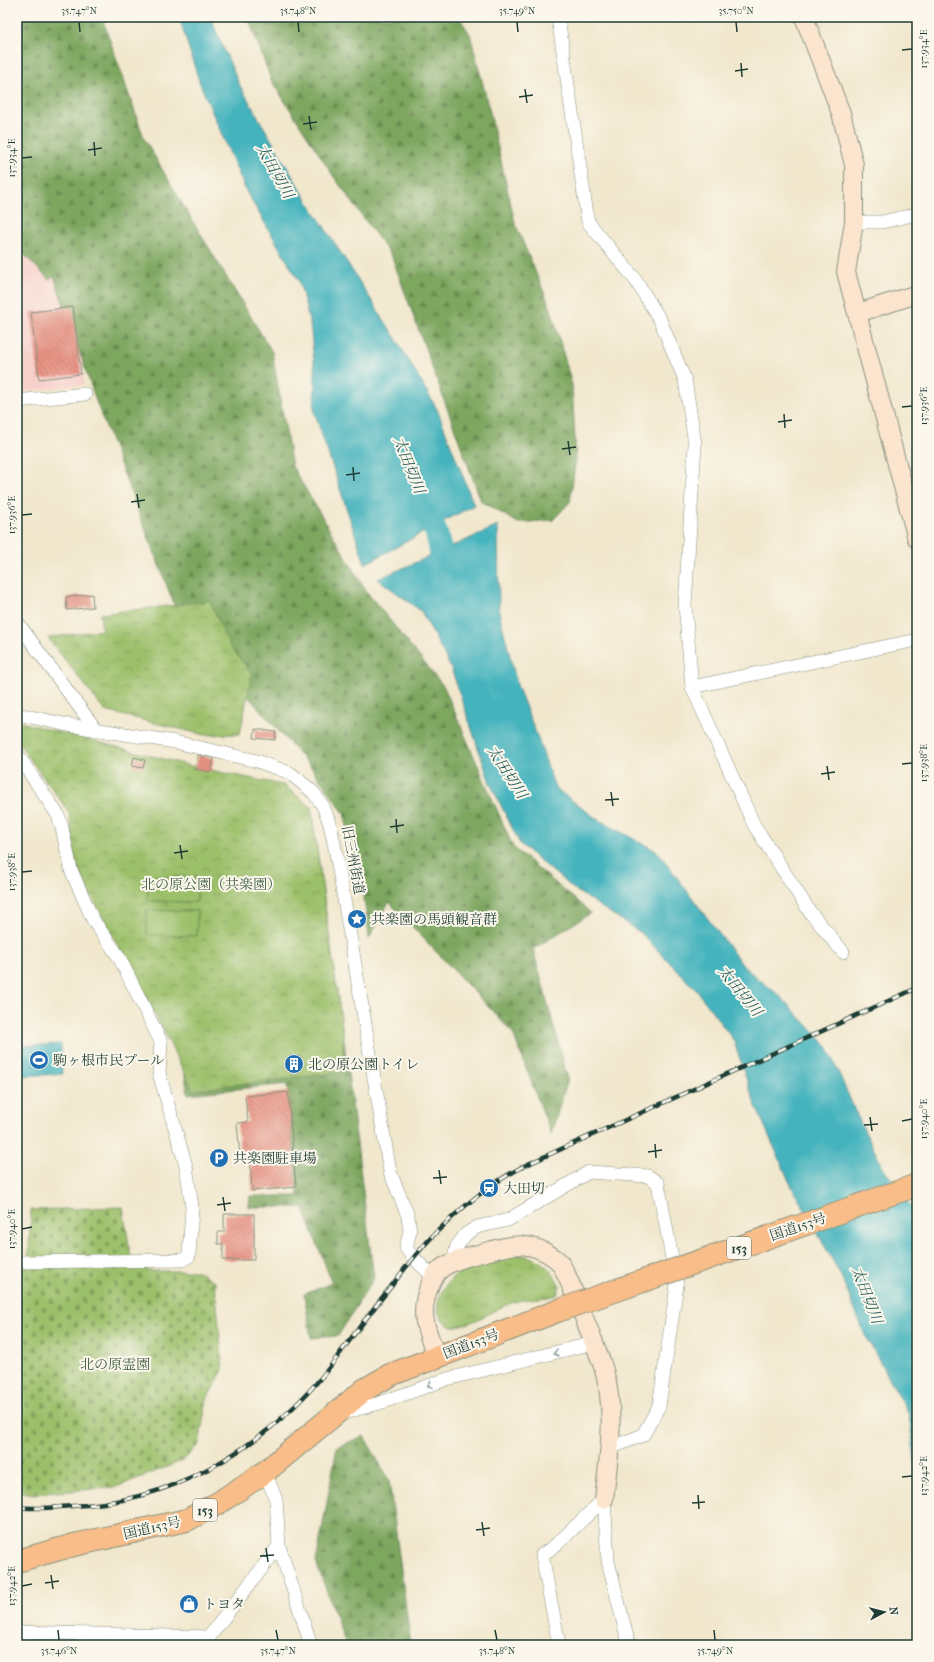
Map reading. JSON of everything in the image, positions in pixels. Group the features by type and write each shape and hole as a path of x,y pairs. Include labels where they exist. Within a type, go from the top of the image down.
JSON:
{"highway":[{"name":"国道153号","path":"53,1551 187,1520 220,1502 265,1472 364,1390 390,1375 560,1310 917,1185"},
{"name":"153","path":"17,1554 53,1551"},
{"name":"153","path":"17,1561 53,1551"}],"street":[{"path":"558,17 588,222 635,279 660,320 686,380 695,444 685,605 692,687 754,825 810,912 843,952"},
{"path":"804,17 841,113 854,165 854,222 846,272 917,539"},
{"path":"854,222 882,222 917,214"},
{"path":"858,313 917,294"},
{"path":"17,401 85,394"},
{"path":"17,622 96,730"},
{"path":"692,687 917,640"},
{"name":"旧三州街道","path":"17,714 96,730 175,742 262,762 290,773 313,792 323,806 330,824 337,858 390,1172 408,1216 410,1231 406,1248 433,1277"},
{"path":"17,754 58,815 71,870 91,915 118,957 161,1042 159,1073 186,1166 192,1207 189,1256 182,1260 17,1262"},
{"path":"453,1261 457,1246 466,1234 477,1227 508,1220 590,1172 648,1176 658,1183 677,1285 659,1406 643,1435 610,1448"},
{"path":"437,1357 427,1332 423,1313 425,1296 433,1277 443,1267 453,1261 514,1245 532,1246 544,1251 558,1260 570,1282 604,1370 609,1394 610,1448 604,1499 608,1561 629,1645"},
{"path":"332,1416 349,1413 447,1379 594,1344"},
{"path":"265,1472 276,1500 279,1546 311,1645"},
{"path":"559,1645 542,1555 557,1544 604,1499"},
{"path":"17,1632 209,1641 279,1546"}],"shaded area":[{"path":"17,62 77,298 84,385 17,392"}],"green space":[{"path":"17,17 102,17 144,138 272,352 292,466 366,591 444,687 513,847 591,913 533,949 568,1079 551,1134 513,1033 389,902 369,939 365,904 344,813 310,766 180,620 97,404 54,276 49,280 17,247"},
{"path":"248,17 459,17 470,34 489,108 515,223 551,309 572,385 576,458 570,502 553,520 518,523 481,501 392,257 334,177 271,80"},
{"path":"210,601 229,645 252,674 240,734 205,735 105,711 48,638 102,630 100,614"},
{"name":"北の原公園（共楽園）","path":"20,722 191,766 283,785 311,807 344,1041 342,1072 193,1090 154,1012 88,890 75,861 69,812 17,741 17,726"},
{"path":"283,785 311,807 344,1041 374,1278 338,1336 311,1338 304,1294 332,1283 303,1207 249,1207 250,1196 298,1196 287,1084 188,1094 180,1047"},
{"path":"148,876 197,877 197,902 147,901"},
{"path":"147,910 197,911 197,936 147,935"},
{"name":"北の原霊園","path":"123,1207 132,1265 146,1264 147,1271 198,1271 215,1282 223,1370 207,1399 199,1444 184,1460 116,1487 34,1494 17,1491 17,1268 28,1268 31,1210"},
{"path":"519,1254 539,1261 548,1268 560,1286 557,1295 514,1302 469,1323 451,1327 442,1319 438,1310 438,1303 443,1290 452,1278 463,1270 475,1265"},
{"path":"364,1436 389,1480 411,1645 346,1645 316,1562 337,1447"}],"water":[{"path":"179,17 210,17 239,84 298,186 395,337 437,409 474,505 365,564 314,411 315,373 310,323 299,281 247,193 200,84"},
{"path":"498,526 499,612 518,688 538,738 555,788 597,819 658,852 744,967 780,996 827,1046 861,1124 883,1167 917,1215 917,1477 909,1414 865,1335 840,1274 789,1181 754,1102 734,1041 697,991 641,933 575,890 520,844 490,783 451,668 421,611 378,579"},
{"name":"駒ヶ根市民プール","path":"61,1044 62,1074 17,1076 17,1046"}],"building":[{"path":"73,307 81,374 39,379 31,312"},
{"path":"92,594 93,607 67,610 66,597"},
{"path":"255,729 276,732 275,740 254,738"},
{"path":"198,755 214,758 211,772 195,769"},
{"path":"134,757 145,760 143,768 132,766"},
{"name":"北の原公園トイレ","path":"290,1056 301,1057 299,1072 288,1071"},
{"path":"288,1092 296,1187 252,1191 250,1156 240,1157 237,1123 248,1122 245,1096"},
{"path":"224,1214 254,1214 254,1260 223,1260 223,1244 218,1244 218,1232 224,1232"}],"waterway":[{"name":"太田切川","path":"423,499 437,535 447,582"}],"railway":[{"path":"17,1507 52,1508 123,1500 158,1490 192,1477 224,1460 255,1440 283,1417 309,1392 410,1261 459,1211 496,1183 531,1163 917,988"}],"place":[{"name":"共楽園の馬頭観音群","path":"357,919"},
{"name":"駒ヶ根市民プール","path":"39,1060"},
{"name":"北の原公園トイレ","path":"294,1064"},
{"name":"共楽園駐車場","path":"219,1158"},
{"name":"大田切","path":"489,1188"},
{"name":"トヨタ","path":"189,1604"}]}
